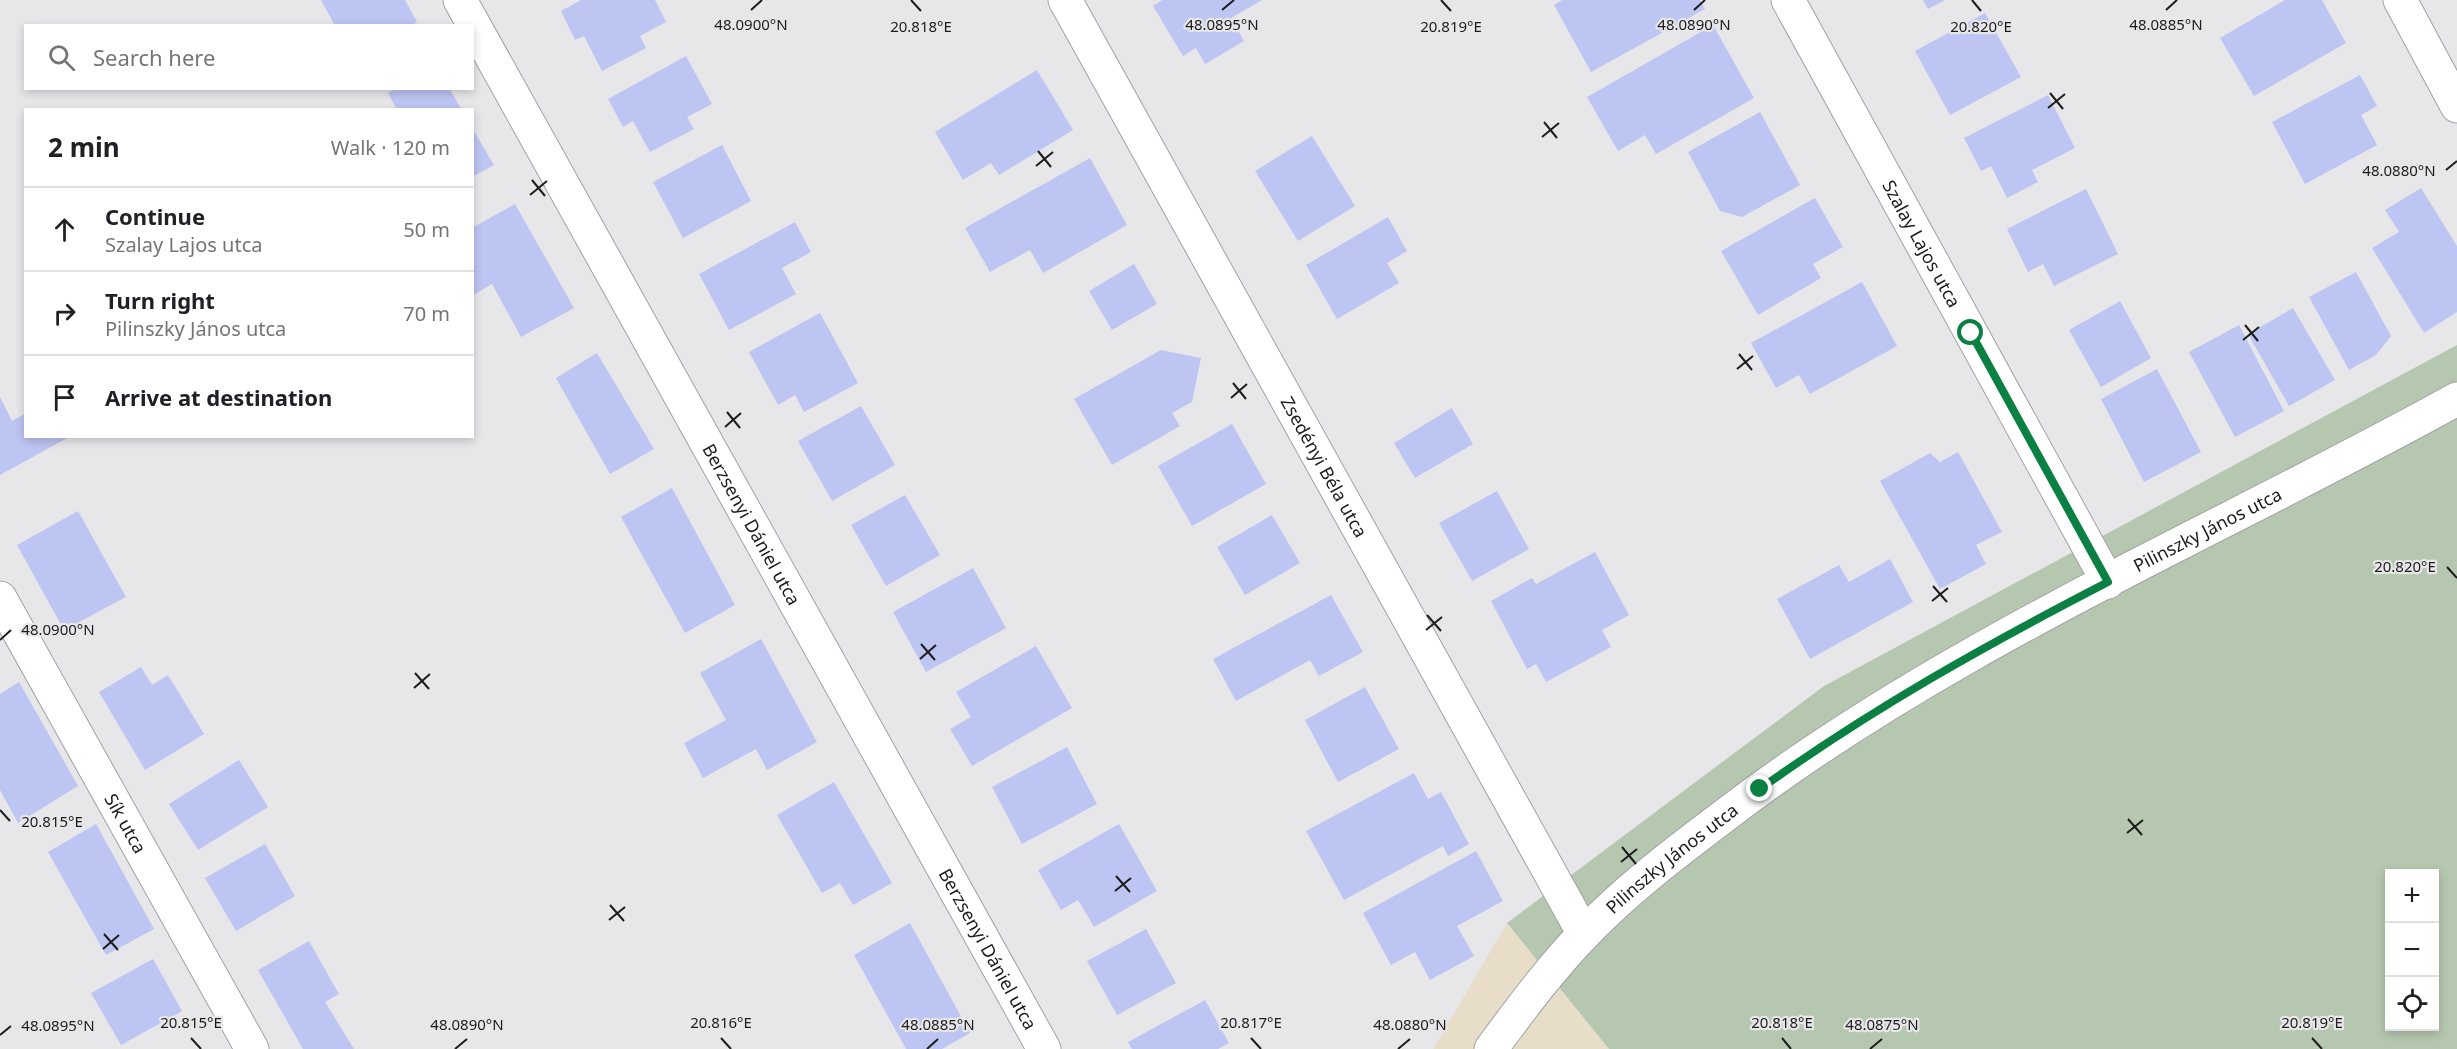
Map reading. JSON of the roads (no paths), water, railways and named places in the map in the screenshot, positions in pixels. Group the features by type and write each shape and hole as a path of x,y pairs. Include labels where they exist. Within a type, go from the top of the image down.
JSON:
{"street":[{"name":"Berzsenyi Dániel utca","path":"460,0 473,24"},
{"name":"Zsedényi Béla utca","path":"1065,0 1584,934"},
{"name":"Szalay Lajos utca","path":"1788,0 2108,582"},
{"path":"2400,0 2457,106"},
{"name":"Berzsenyi Dániel utca","path":"474,25 1044,1049"},
{"name":"Pilinszky János utca","path":"1491,1049 1584,934 1655,869 1825,743 1974,651 2338,465 2457,399"},
{"name":"Sík utca","path":"0,598 252,1049"}]}
